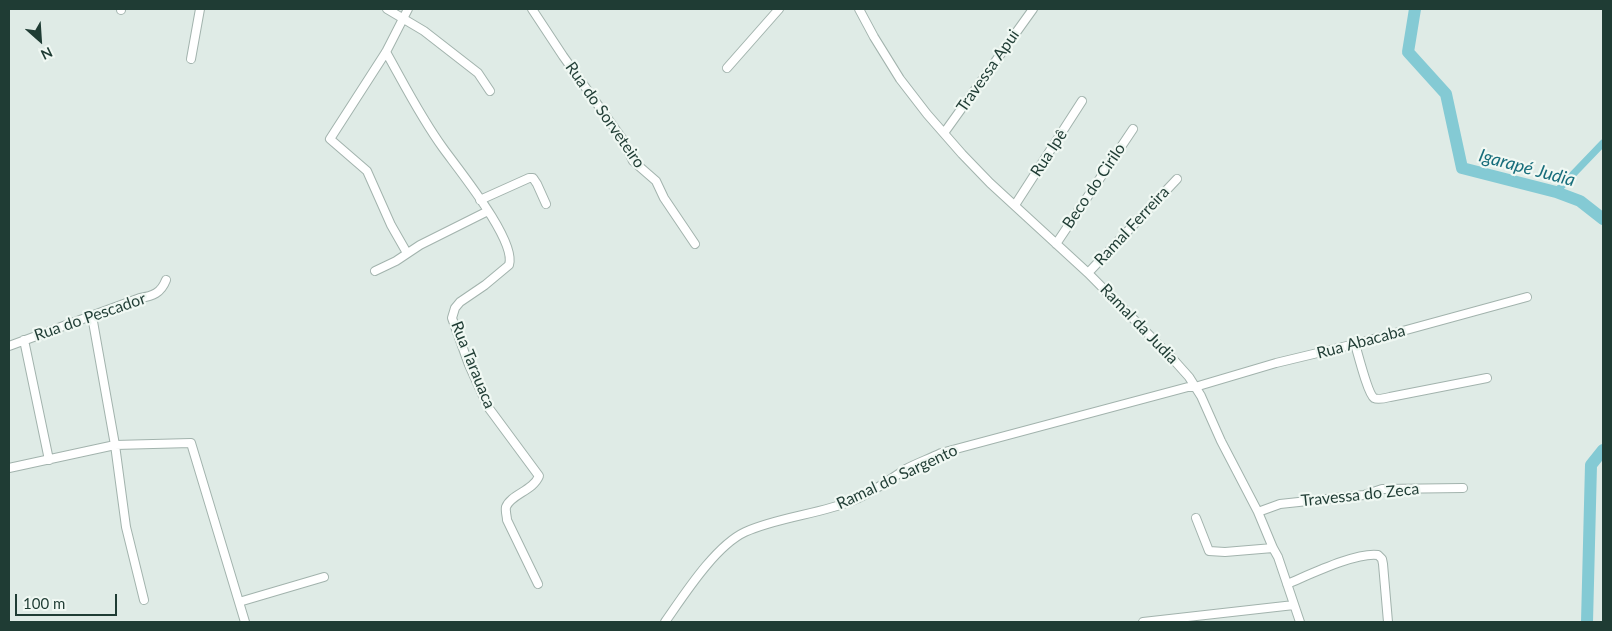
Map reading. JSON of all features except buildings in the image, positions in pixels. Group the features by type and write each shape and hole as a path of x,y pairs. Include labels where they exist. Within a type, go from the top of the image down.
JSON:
{"street":[{"path":"191,59 200,9"},
{"path":"387,9 424,31 478,73 490,91"},
{"path":"407,253 391,225 367,171 330,139 386,52 408,9"},
{"name":"Rua do Sorveteiro","path":"532,9 623,140 634,161 656,181 664,198 695,244"},
{"path":"727,68 779,9"},
{"name":"Ramal da Judia","path":"860,9 874,37 900,79 944,134 990,183 1088,273 1172,358 1195,387 1258,512 1272,548 1278,557 1300,622"},
{"name":"Travessa Apui","path":"944,134 1033,9"},
{"name":"Rua Tarauaca","path":"386,52 442,148 464,175 488,211 506,245 510,261 504,270 460,302 455,308 452,318 469,365 488,407 538,476 537,481 506,507 507,520 538,584"},
{"name":"Rua Ipê","path":"1015,205 1082,101"},
{"name":"Beco do Cirilo","path":"1056,244 1133,129"},
{"path":"480,200 529,178 533,178 546,204"},
{"name":"Ramal Ferreira","path":"1088,273 1177,179"},
{"path":"375,271 396,261 420,245 488,211"},
{"name":"Rua do Pescador","path":"9,346 140,298 151,296 162,290 166,280"},
{"name":"Rua Abacaba","path":"1195,387 1276,363 1355,344 1527,297"},
{"path":"92,316 115,445 126,526 144,600"},
{"path":"24,340 49,460"},
{"path":"1355,344 1365,380 1375,398 1390,397 1487,378"},
{"name":"Ramal do Sargento","path":"665,622 686,592 720,550 745,532 852,501 871,492 905,470 941,453 1188,387 1195,387"},
{"path":"9,468 115,445 191,443 246,622"},
{"name":"Travessa do Zeca","path":"1258,512 1280,504 1364,495 1382,490 1463,488"},
{"path":"1196,518 1209,551 1224,552 1272,548"},
{"path":"1287,584 1350,560 1373,555 1380,557 1384,570 1388,622"},
{"path":"239,602 324,577"},
{"path":"1143,622 1294,605"}],"waterway":[{"name":"Igarapé Judia","path":"1415,9 1408,52 1446,94 1462,168 1556,192 1580,201 1603,219"},
{"path":"1556,192 1603,143"},
{"name":"Igarapé Judia","path":"1587,622 1591,465 1603,450"}]}
